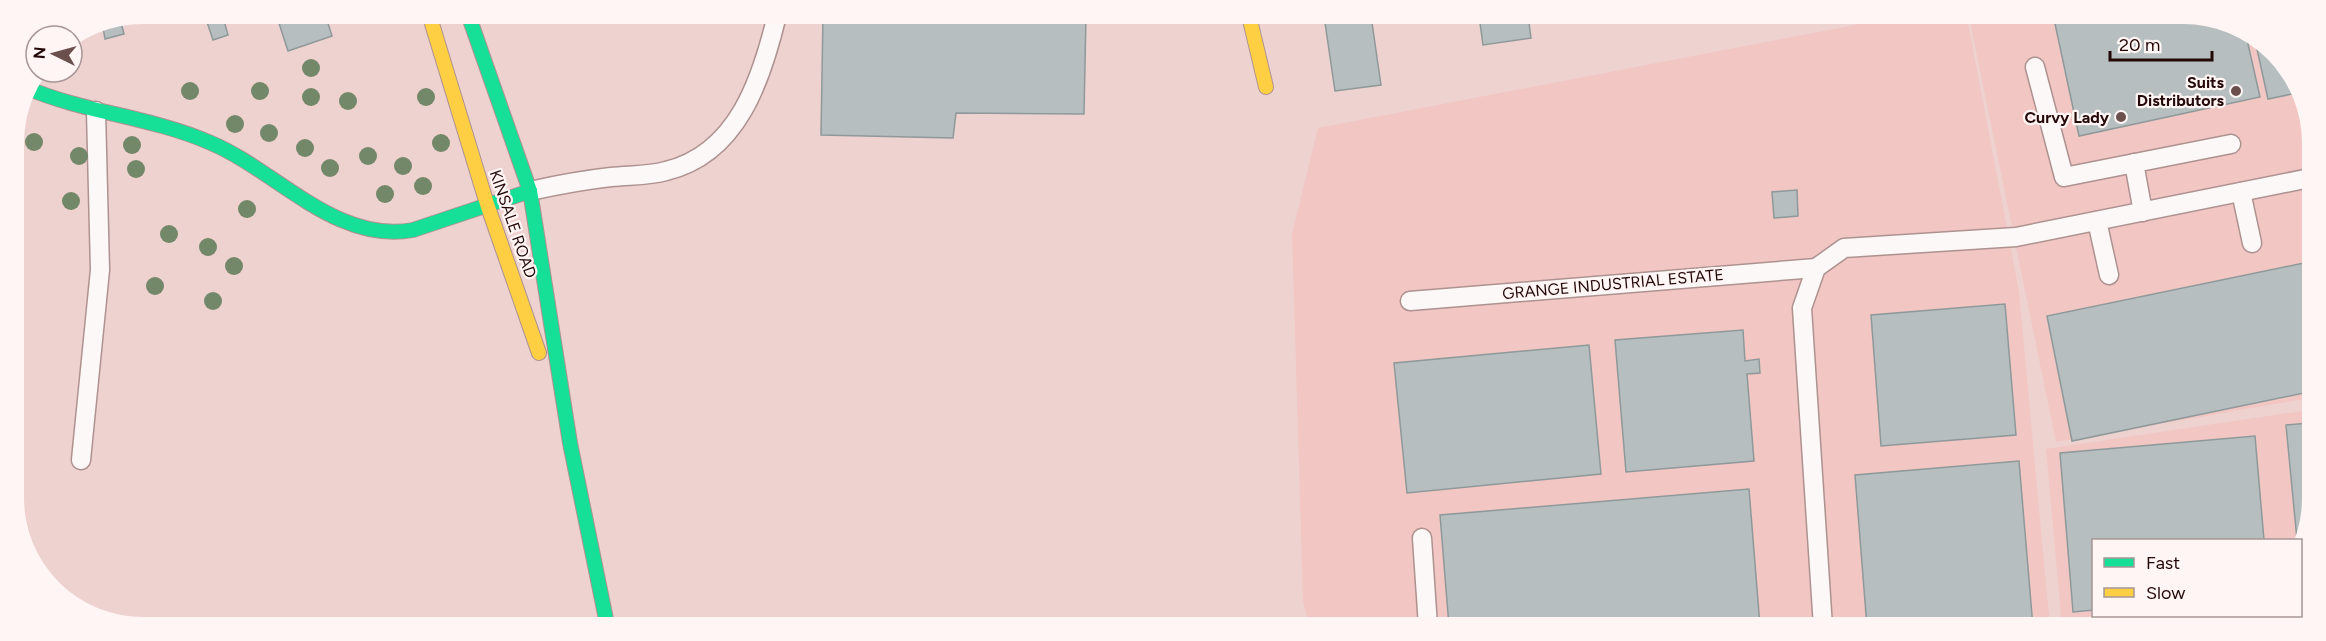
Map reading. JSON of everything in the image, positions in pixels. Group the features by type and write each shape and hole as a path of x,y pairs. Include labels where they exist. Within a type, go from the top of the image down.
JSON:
{"main road":[{"name":"KINSALE ROAD","path":"432,24 487,204 570,443"},
{"name":"KINSALE ROAD","path":"472,24 530,191 570,443 606,617"},
{"path":"1251,24 1266,87"},
{"path":"35,92 96,111 184,134 233,152 266,171 299,196 371,230 395,232 420,228 530,191"}],"lane":[{"path":"530,191 572,182 667,171 714,149 745,108 766,60 775,24"},
{"path":"2034,67 2064,177 2231,144"},
{"path":"81,460 100,270 96,111"},
{"path":"2134,163 2143,212"},
{"path":"1822,617 1802,308 1816,268 1844,248 2016,237 2302,180"},
{"path":"2241,192 2252,243"},
{"path":"2097,221 2109,275"},
{"name":"GRANGE INDUSTRIAL ESTATE","path":"1410,301 1816,268"},
{"path":"1422,538 1427,617"}],"shaded area":[{"path":"1860,24 1968,24 2019,292 2049,617 1307,617 1303,601 1292,234 1318,128"},
{"path":"1970,24 2183,24 2222,30 2256,49 2277,70 2293,97 2300,119 2302,143 2302,399 2056,442"},
{"path":"2302,411 2302,498 2296,537 2295,539 2092,539 2092,617 2061,617 2046,449"}],"building":[{"path":"208,24 225,24 228,35 213,40"},
{"path":"279,24 328,24 332,36 288,51"},
{"path":"823,24 1086,24 1084,114 956,113 953,138 821,135"},
{"path":"1325,24 1372,24 1381,85 1335,91"},
{"path":"1480,24 1529,24 1531,38 1483,45"},
{"path":"2055,24 2199,25 2222,30 2248,43 2260,97 2079,136"},
{"path":"122,26 124,34 105,39 103,30"},
{"path":"2257,50 2277,70 2292,94 2268,99"},
{"path":"1797,190 1798,216 1774,218 1772,192"},
{"path":"2302,263 2302,393 2072,441 2047,316"},
{"path":"2005,304 2016,435 1881,446 1871,315"},
{"path":"1743,330 1745,361 1759,359 1760,373 1747,374 1754,461 1626,472 1615,340"},
{"path":"1589,345 1601,474 1407,493 1394,363"},
{"path":"2302,424 2302,498 2297,535 2286,425"},
{"path":"2255,436 2264,539 2092,539 2092,610 2073,612 2060,453"},
{"path":"2019,461 2032,617 1866,617 1855,475"},
{"path":"1749,489 1759,617 1448,617 1440,515"}],"traffic: fast":[{"path":"472,24 530,191 570,443 606,617"},
{"path":"36,91 166,127 211,143 260,170 308,202 333,216 358,226 385,231 413,230 530,191"}],"traffic: slow":[{"path":"432,24 487,204 539,353"},
{"path":"1251,24 1266,87"}],"place":[{"name":"Suits Distributors","path":"2236,91"},
{"name":"Curvy Lady","path":"2121,117"}]}
